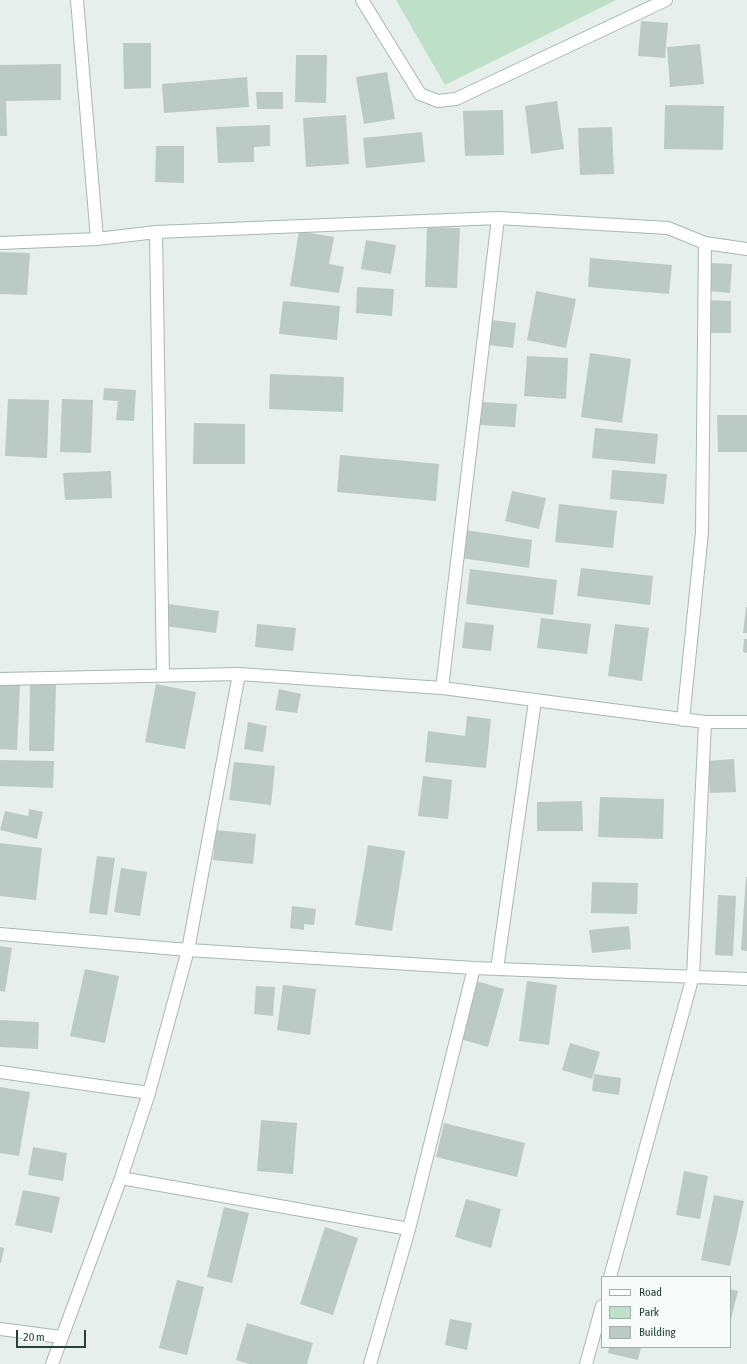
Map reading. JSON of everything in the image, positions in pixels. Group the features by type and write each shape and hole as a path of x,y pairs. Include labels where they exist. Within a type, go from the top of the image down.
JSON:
{"street":[{"path":"77,0 97,239"},
{"path":"362,0 420,94 438,101 456,99 666,0"},
{"path":"0,242 97,239 156,232 498,218 668,228 705,243 747,250"},
{"path":"442,688 498,218"},
{"path":"156,232 163,676"},
{"path":"683,720 702,532 705,243"},
{"path":"52,1364 122,1178 149,1093 188,950 239,674"},
{"path":"0,679 239,674 442,688 683,720 705,722 747,722"},
{"path":"497,969 535,701"},
{"path":"610,1276 693,976 705,722"},
{"path":"0,934 188,950 474,968 747,979"},
{"path":"370,1364 409,1229 474,968"},
{"path":"0,1072 149,1093"},
{"path":"122,1178 409,1229"},
{"path":"586,1364 601,1310"},
{"path":"0,1329 61,1337"}],"green space":[{"path":"396,0 616,0 445,85"}],"building":[{"path":"641,21 668,23 665,58 638,56"},
{"path":"123,43 151,43 151,88 124,89"},
{"path":"700,44 704,84 670,87 667,47"},
{"path":"296,55 327,55 326,103 295,102"},
{"path":"61,64 61,100 6,101 7,136 0,136 0,65"},
{"path":"387,72 395,119 364,124 356,77"},
{"path":"247,77 249,107 164,113 162,84"},
{"path":"256,92 283,92 283,109 257,109"},
{"path":"557,101 564,149 531,154 525,106"},
{"path":"665,105 724,106 723,150 664,149"},
{"path":"503,110 504,155 465,156 463,111"},
{"path":"346,115 349,164 306,167 303,118"},
{"path":"270,125 270,146 254,147 254,162 218,163 216,127"},
{"path":"612,127 614,174 580,175 578,128"},
{"path":"422,132 425,162 366,168 363,138"},
{"path":"156,146 184,146 184,183 155,182"},
{"path":"427,227 460,228 457,288 425,287"},
{"path":"299,231 334,237 329,264 344,267 339,293 290,286"},
{"path":"366,240 396,245 391,274 361,269"},
{"path":"0,252 30,253 27,295 0,294"},
{"path":"590,258 672,265 669,294 588,287"},
{"path":"709,263 732,264 730,293 707,291"},
{"path":"357,287 394,289 392,316 356,313"},
{"path":"536,291 576,299 566,348 527,340"},
{"path":"708,300 731,301 731,333 708,333"},
{"path":"283,301 340,306 337,340 279,334"},
{"path":"492,320 516,323 513,348 489,345"},
{"path":"590,353 631,359 622,423 581,417"},
{"path":"527,356 568,358 566,399 524,396"},
{"path":"270,374 344,377 343,412 269,409"},
{"path":"104,388 136,390 134,421 116,420 118,401 103,400"},
{"path":"8,399 49,400 47,458 5,456"},
{"path":"62,399 93,400 91,453 60,452"},
{"path":"482,402 517,404 515,427 480,425"},
{"path":"717,415 747,415 747,452 718,452"},
{"path":"194,423 245,424 245,464 193,464"},
{"path":"595,428 658,434 655,464 592,458"},
{"path":"340,455 439,464 436,501 337,492"},
{"path":"612,470 667,474 664,504 610,499"},
{"path":"111,471 112,498 65,500 63,473"},
{"path":"512,491 546,498 539,529 505,521"},
{"path":"559,504 617,511 613,548 555,542"},
{"path":"465,530 532,540 529,568 461,558"},
{"path":"581,568 653,576 650,605 577,596"},
{"path":"470,569 557,580 553,615 466,604"},
{"path":"168,604 219,611 216,633 165,626"},
{"path":"746,607 747,633 743,633"},
{"path":"541,618 591,624 587,654 537,648"},
{"path":"465,622 494,625 491,651 462,648"},
{"path":"257,624 296,628 293,651 255,647"},
{"path":"615,624 649,628 642,681 608,676"},
{"path":"744,639 747,639 747,653 743,652"},
{"path":"156,684 196,692 185,749 145,742"},
{"path":"0,685 20,685 17,750 0,749"},
{"path":"30,685 56,685 54,751 29,751"},
{"path":"279,689 301,694 297,713 275,710"},
{"path":"467,716 491,719 486,768 425,762 428,731 465,736"},
{"path":"248,722 267,726 263,752 244,749"},
{"path":"734,759 736,792 710,793 708,761"},
{"path":"0,760 54,761 53,788 0,786"},
{"path":"234,762 275,766 271,805 229,800"},
{"path":"423,776 452,780 448,819 418,816"},
{"path":"600,797 664,799 663,839 598,837"},
{"path":"582,801 583,831 537,831 537,802"},
{"path":"29,809 43,812 37,839 0,830 5,811 28,816"},
{"path":"216,830 256,834 253,864 213,860"},
{"path":"0,843 42,848 36,900 0,896"},
{"path":"368,845 405,851 392,931 355,925"},
{"path":"97,856 115,858 107,915 89,913"},
{"path":"121,868 147,872 140,916 114,912"},
{"path":"747,877 747,951 741,950"},
{"path":"592,882 638,883 637,914 591,913"},
{"path":"718,895 736,896 733,956 715,955"},
{"path":"292,906 316,909 314,925 304,924 304,930 290,928"},
{"path":"629,926 631,949 592,953 589,930"},
{"path":"0,946 12,948 5,992 0,991"},
{"path":"85,969 119,976 105,1043 70,1036"},
{"path":"476,981 504,989 488,1047 460,1039"},
{"path":"527,981 557,985 549,1045 519,1041"},
{"path":"283,985 316,989 310,1035 277,1030"},
{"path":"256,986 275,987 273,1016 254,1014"},
{"path":"0,1020 39,1022 38,1049 0,1047"},
{"path":"570,1043 600,1052 592,1079 562,1070"},
{"path":"594,1074 621,1078 619,1095 592,1091"},
{"path":"0,1087 30,1092 19,1156 0,1153"},
{"path":"261,1120 297,1123 293,1174 257,1171"},
{"path":"444,1123 525,1143 517,1177 436,1157"},
{"path":"33,1147 67,1153 63,1181 28,1175"},
{"path":"684,1171 708,1176 700,1219 676,1215"},
{"path":"23,1190 60,1197 52,1233 15,1225"},
{"path":"714,1195 744,1201 730,1266 701,1260"},
{"path":"466,1199 501,1209 491,1248 455,1237"},
{"path":"224,1207 249,1213 232,1283 207,1277"},
{"path":"325,1227 358,1238 333,1315 300,1304"},
{"path":"0,1247 4,1248 1,1263 0,1263"},
{"path":"177,1280 204,1287 187,1355 159,1348"},
{"path":"731,1289 738,1291 731,1319"},
{"path":"450,1319 472,1323 467,1350 445,1345"},
{"path":"247,1323 313,1343 307,1364 249,1364 236,1360"},
{"path":"609,1348 641,1348 638,1360 608,1353"}]}
